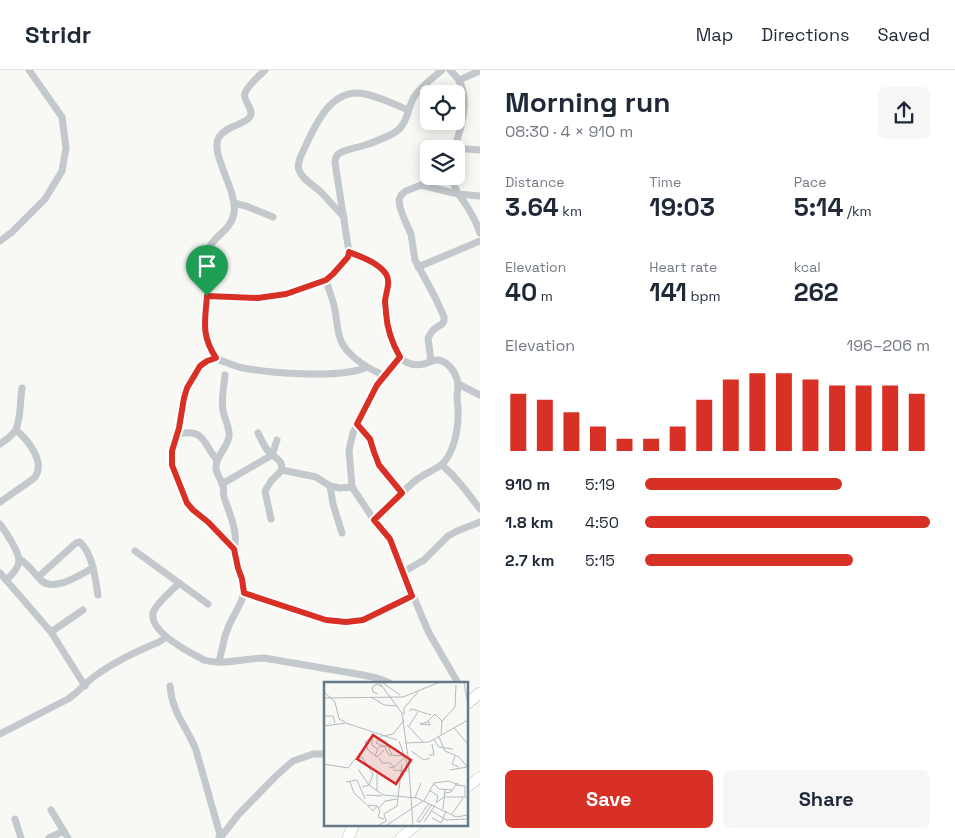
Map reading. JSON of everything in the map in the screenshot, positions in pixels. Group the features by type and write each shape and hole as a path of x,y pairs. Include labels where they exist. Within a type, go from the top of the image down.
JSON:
{"main road":[{"path":"468,701 480,693"},
{"path":"348,838 353,826"},
{"path":"400,838 415,826"}],"street":[{"path":"0,241 12,232 45,198 62,171 66,148 62,116 29,70"},
{"path":"265,70 244,94 251,114 249,118 228,128 217,140 218,155 232,192 234,213 228,227 208,249 206,257 207,296 205,334 209,346 216,358 242,368 284,373 321,374 359,371 367,367"},
{"path":"207,296 258,298 286,294 326,280 333,274 348,257 349,252 335,158 344,151 390,136 398,130 405,121 408,110 418,91 442,70"},
{"path":"450,70 459,80 464,98 464,115 457,140"},
{"path":"459,80 480,71"},
{"path":"344,217 299,171 300,158 322,113 346,94 364,93 408,110"},
{"path":"465,149 480,150"},
{"path":"431,361 428,338 433,330 442,324 444,317 418,267 411,234 403,216 399,200 401,195 421,185 458,194 480,196"},
{"path":"454,185 468,207 480,233"},
{"path":"234,203 273,216"},
{"path":"418,267 480,241"},
{"path":"349,252 373,262 385,272 388,278 385,301 388,328 400,357 407,363 415,364 425,364 436,360 442,361 456,375 458,384 456,434 448,458 442,465 417,479 374,520"},
{"path":"326,280 335,308 342,344 367,367 384,375"},
{"path":"400,357 384,375 369,398 353,433 349,450 352,487 374,520 390,539 412,596 429,633 457,682"},
{"path":"216,358 200,366 187,388 178,434 172,451 172,465 187,503 234,549"},
{"path":"219,662 225,636 242,602 244,593 234,549 236,544 234,529 216,468 217,460 229,436 222,404 225,375"},
{"path":"458,384 480,395"},
{"path":"0,444 16,430 22,388"},
{"path":"357,424 370,439 379,465 402,493"},
{"path":"0,502 35,477 38,470 38,460 24,436 16,430"},
{"path":"178,434 187,432 197,434 206,442 217,460"},
{"path":"258,433 268,450 278,458 282,465 282,470 271,481 265,492 271,519"},
{"path":"222,484 272,455 278,440"},
{"path":"442,465 465,488 480,509"},
{"path":"282,470 316,477 330,486 340,488 352,487"},
{"path":"330,486 333,504 342,533"},
{"path":"403,572 424,560 448,536 480,522"},
{"path":"0,524 10,539 19,559 15,571 6,580"},
{"path":"38,577 76,543 80,542 84,546 93,568 98,595"},
{"path":"134,551 208,604"},
{"path":"19,559 25,562 47,585 52,586 67,582 93,568"},
{"path":"0,573 51,632 85,686"},
{"path":"179,583 158,605 153,617 155,623 166,637 204,660 219,662 264,658 363,675 387,682"},
{"path":"244,593 326,620 346,622 363,620 412,596"},
{"path":"51,632 83,610"},
{"path":"0,734 68,699 109,667 166,637"},
{"path":"170,686 170,694 175,709 196,750 220,838"},
{"path":"220,838 238,815 293,761 313,754 324,754"},
{"path":"49,838 66,835 51,810"},
{"path":"15,819 21,838"}],"route":[{"path":"349,252 373,262 385,272 388,278 385,301 388,328 400,357 377,385 357,424 370,439 379,465 402,493 374,520 390,539 412,596 363,620 346,622 326,620 244,593 234,549 187,503 171,458 187,388 200,366 216,358 205,334 207,296 258,298 286,294 326,280 348,257 349,252"}]}
